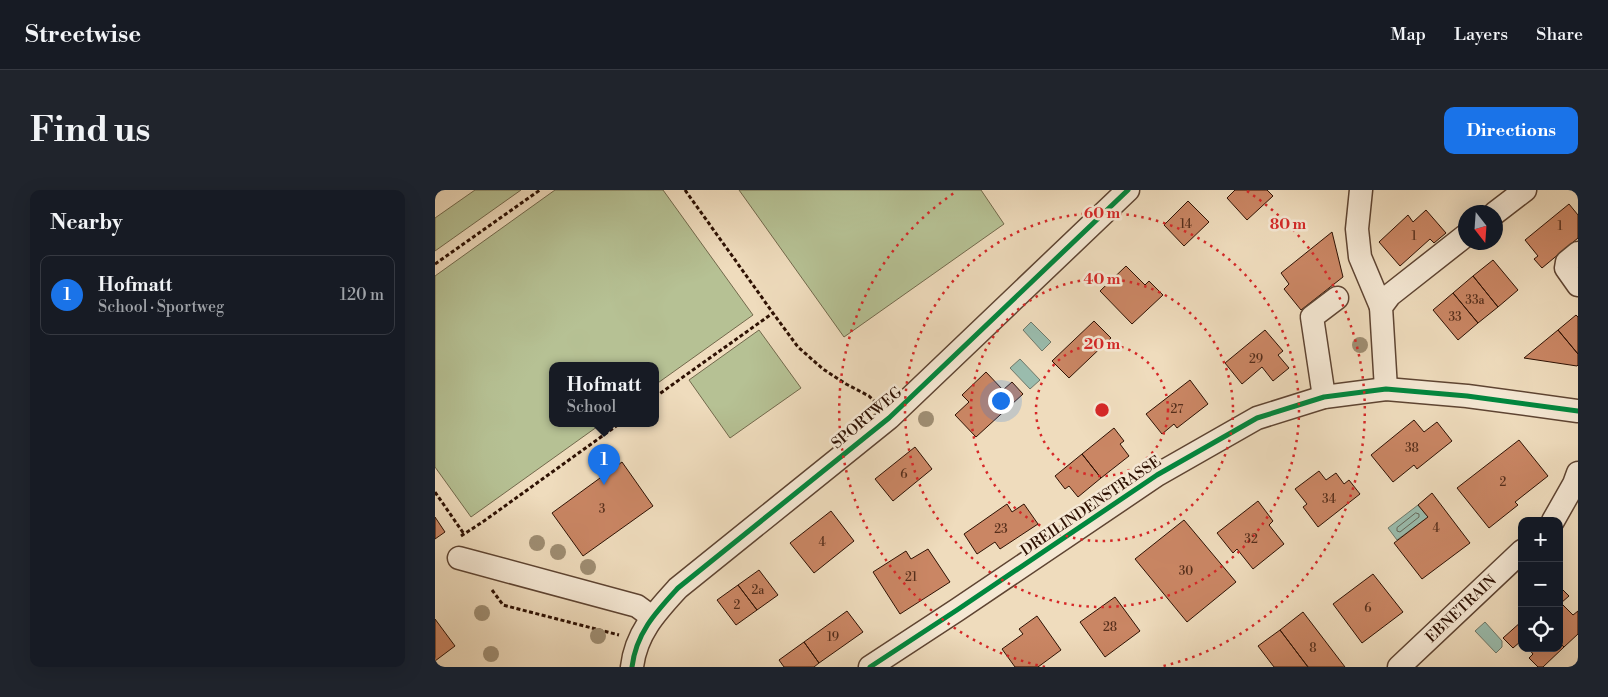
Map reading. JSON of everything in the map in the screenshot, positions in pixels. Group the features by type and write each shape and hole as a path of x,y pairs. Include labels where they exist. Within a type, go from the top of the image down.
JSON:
{"street":[{"name":"SPORTWEG","path":"632,667 635,651 652,617 678,588 889,418 1128,190"},
{"path":"1361,190 1357,229 1360,257 1381,307 1386,389"},
{"path":"1503,207 1525,190"},
{"path":"1381,307 1390,296 1458,242"},
{"path":"1578,253 1567,262 1566,268 1578,284"},
{"path":"1324,397 1312,317 1337,298"},
{"name":"DREILINDENSTRASSE","path":"870,667 1157,475 1257,418 1324,397 1386,389 1467,396 1578,411"},
{"path":"1555,517 1578,473"},
{"path":"463,553 637,606 652,617"},
{"name":"EBNETRAIN","path":"1399,667 1518,555"}],"path":[{"path":"435,264 540,190"},
{"path":"685,190 798,346 823,369 869,396 889,418"},
{"path":"659,395 773,313"},
{"path":"464,534 615,427"},
{"path":"435,492 464,534 463,553 503,605 625,636"}],"shaded area":[{"path":"475,190 521,190 435,251 435,218"},
{"path":"555,190 663,190 753,315 659,382 659,362 549,362 549,427 597,427 471,517 435,467 435,276"},
{"path":"739,190 981,190 1004,224 844,337"},
{"path":"759,330 801,388 730,438 689,380"}],"water":[{"path":"1031,322 1051,342 1042,351 1023,330"},
{"path":"1020,359 1040,380 1030,389 1010,368"},
{"path":"1418,505 1428,517 1397,540 1388,528"},
{"path":"1485,622 1502,641 1502,647 1496,653 1475,631"}],"building":[{"path":"1235,190 1267,190 1273,196 1247,220 1227,198"},
{"path":"1188,201 1209,222 1184,246 1164,225"},
{"path":"1569,204 1578,215 1578,238 1542,268 1534,259 1538,256 1525,240"},
{"path":"1426,210 1446,233 1434,243 1430,239 1400,266 1379,242 1408,215 1413,222"},
{"path":"1332,232 1343,277 1301,310 1284,289 1289,284 1281,273"},
{"path":"1493,260 1518,290 1498,307 1473,276"},
{"path":"1126,266 1145,285 1149,281 1163,295 1132,324 1100,291"},
{"path":"1473,276 1498,307 1478,323 1453,293"},
{"path":"1453,293 1478,323 1458,340 1433,310"},
{"path":"1576,315 1578,317 1578,354 1558,330"},
{"path":"1094,321 1111,338 1069,378 1052,361"},
{"path":"1265,330 1283,351 1278,355 1289,368 1273,381 1262,367 1242,384 1225,363"},
{"path":"1558,330 1578,354 1577,366 1524,358"},
{"path":"986,372 1003,390 1012,382 1023,394 976,437 955,415 969,402 962,395"},
{"path":"1190,380 1208,404 1177,428 1174,424 1162,434 1146,414"},
{"path":"1414,420 1424,432 1437,422 1452,441 1417,469 1414,465 1393,482 1371,455"},
{"path":"1114,428 1124,441 1120,444 1129,456 1101,478 1082,454"},
{"path":"1519,440 1548,476 1515,502 1518,505 1489,528 1457,488"},
{"path":"915,447 932,469 893,501 875,479"},
{"path":"1082,454 1101,478 1078,497 1069,486 1065,489 1055,476"},
{"path":"622,462 653,506 583,556 552,513"},
{"path":"1319,471 1326,480 1336,473 1344,484 1349,480 1360,494 1318,527 1303,507 1307,504 1295,489"},
{"path":"1432,493 1470,543 1422,579 1394,543 1428,517 1418,505"},
{"path":"1258,501 1273,521 1269,525 1284,544 1253,569 1237,549 1233,553 1217,533"},
{"path":"1007,504 1012,512 1024,504 1038,524 1000,549 995,542 977,554 964,534"},
{"path":"831,511 854,541 814,573 790,543"},
{"path":"435,517 445,532 435,539"},
{"path":"1184,520 1236,582 1187,622 1135,559"},
{"path":"928,549 950,582 900,614 873,572 906,551 911,559"},
{"path":"759,570 778,595 757,610 738,585"},
{"path":"1373,574 1403,612 1362,643 1333,604"},
{"path":"738,585 757,610 736,625 717,600"},
{"path":"1563,590 1569,596 1563,601"},
{"path":"1115,597 1140,631 1105,657 1080,622"},
{"path":"1563,605 1573,615 1578,611 1578,634 1564,647"},
{"path":"847,611 863,632 819,663 804,642"},
{"path":"1303,612 1345,667 1308,667 1280,630"},
{"path":"1037,616 1061,650 1038,667 1015,667 1002,649 1023,634 1019,629"},
{"path":"435,619 455,646 435,661"},
{"path":"1518,625 1518,644 1513,648 1503,638"},
{"path":"1280,630 1308,667 1274,667 1258,646"},
{"path":"804,642 819,663 814,667 784,667 779,660"},
{"path":"1531,652 1559,652 1543,667 1538,667 1529,658 1533,654"}],"cycle path":[{"path":"632,667 638,644 648,624 678,588 889,418 1128,190"},
{"path":"870,667 1157,475 1257,418 1324,397 1386,389 1467,396 1578,411"}],"place":[{"name":"Hofmatt","path":"604,485"}]}
